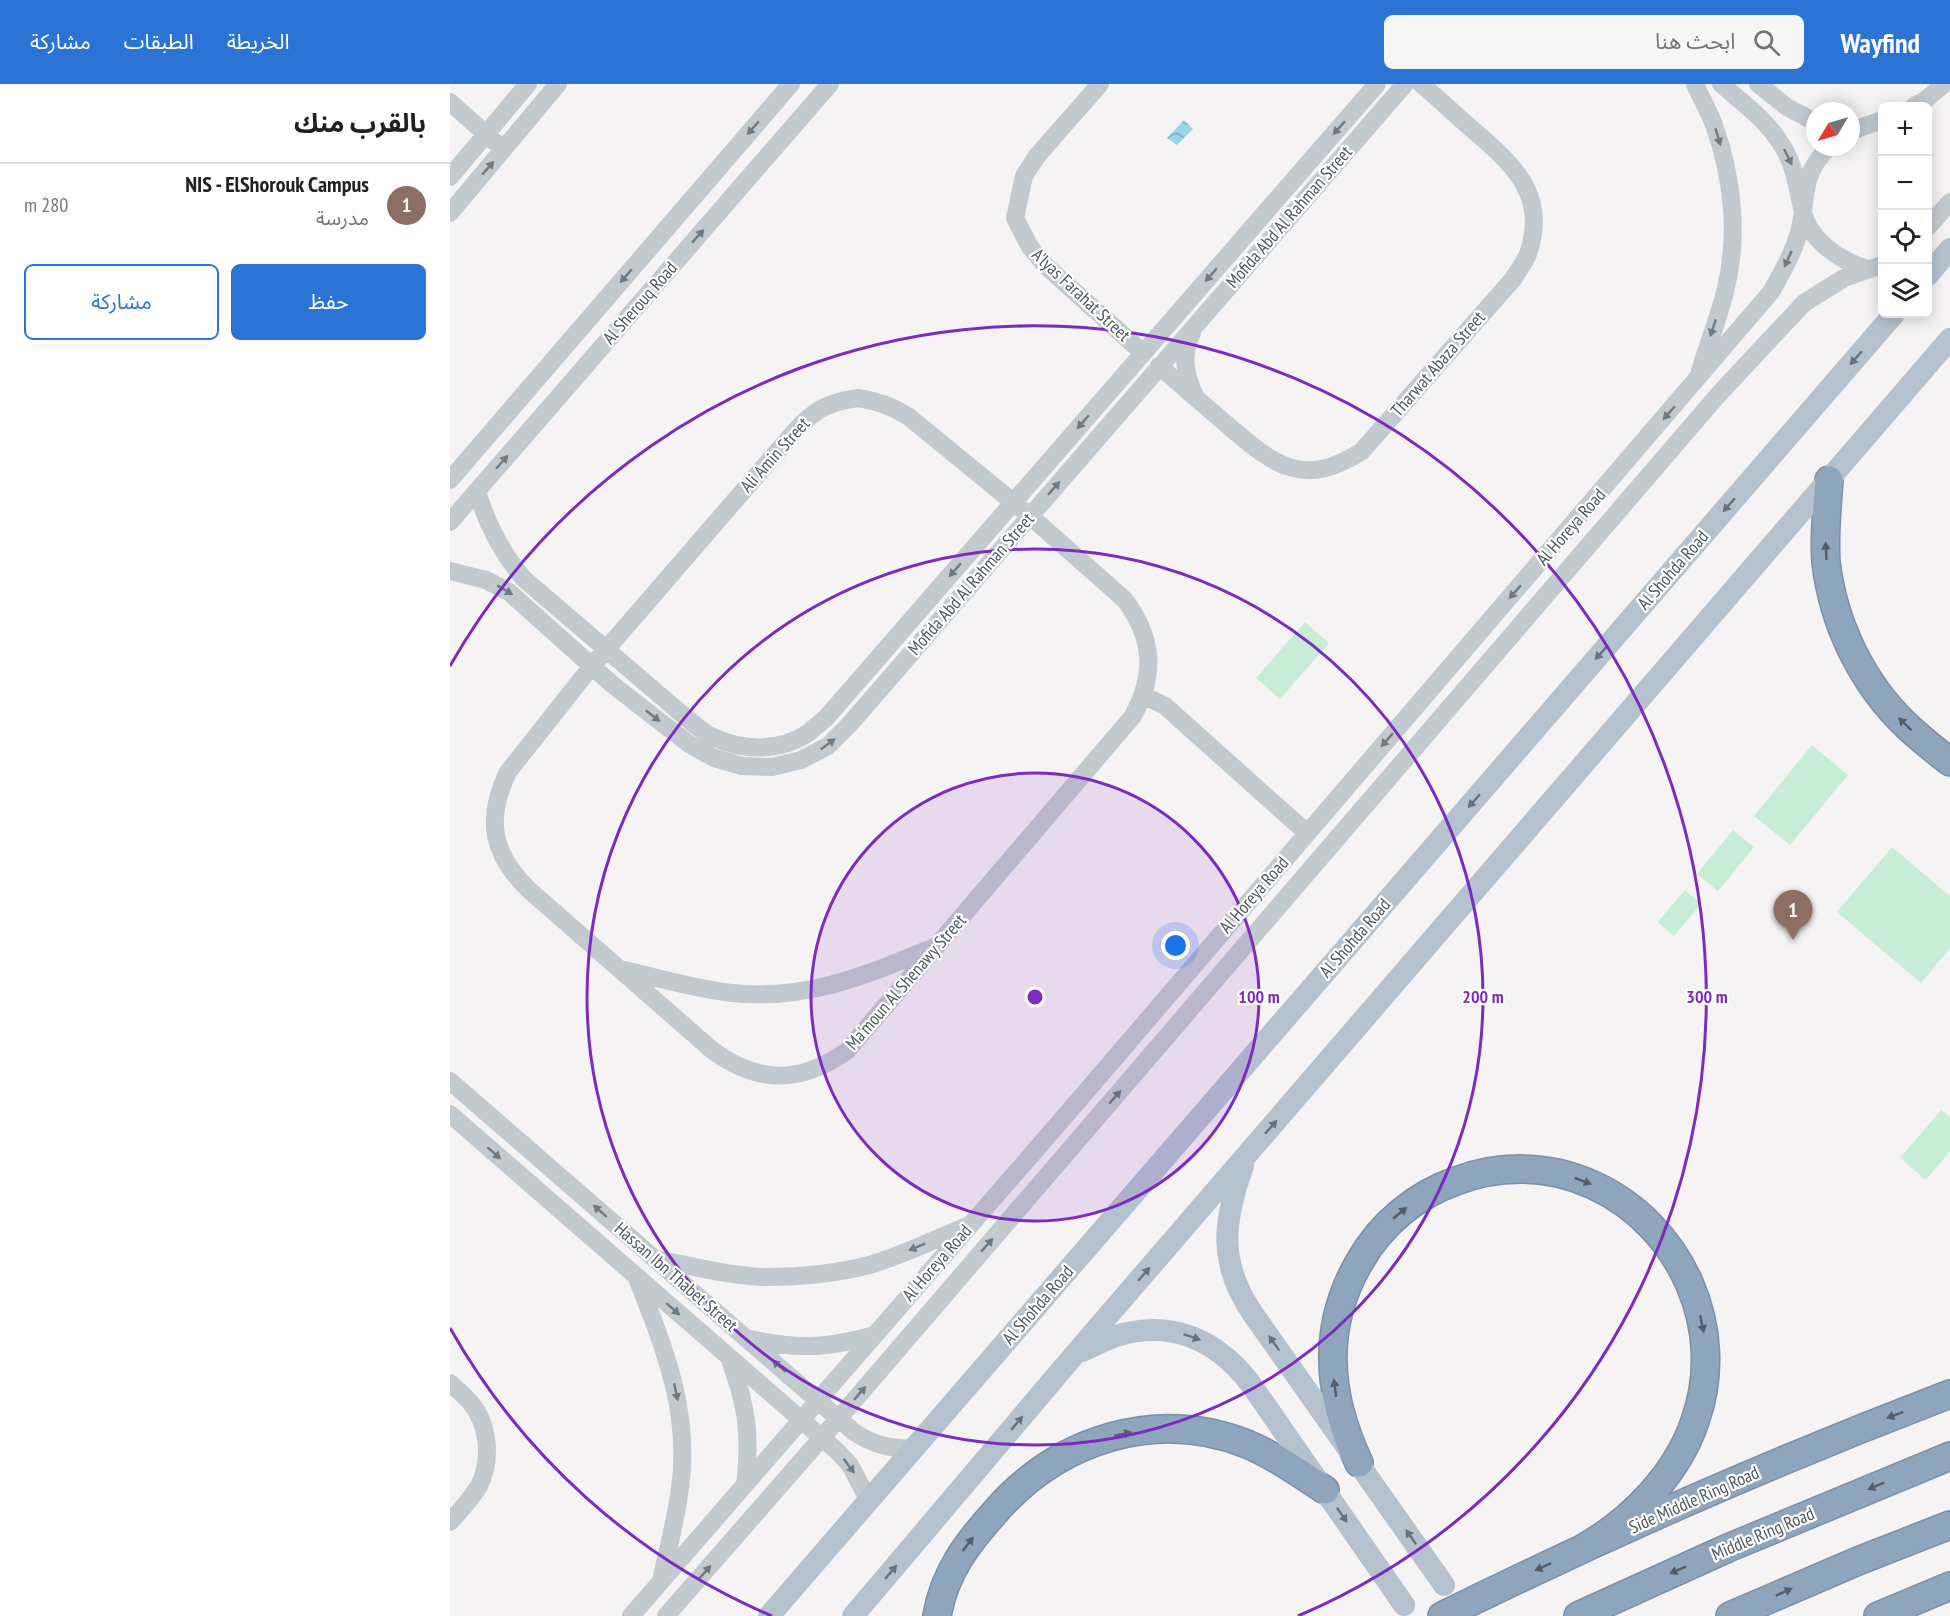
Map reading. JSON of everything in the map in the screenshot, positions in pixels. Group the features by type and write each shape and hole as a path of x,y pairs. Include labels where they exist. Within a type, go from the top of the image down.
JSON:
{"highway":[{"path":"1829,480 1825,535 1827,562 1833,597 1847,639 1872,686 1889,707 1907,726 1950,762"},
{"path":"1359,1463 1348,1440 1338,1408 1333,1367 1333,1341 1344,1293 1360,1261 1378,1234 1401,1212 1428,1193 1467,1176 1509,1169 1552,1172 1581,1179 1608,1192 1632,1208 1654,1228 1673,1251 1688,1277 1698,1305 1704,1334 1706,1363 1703,1393 1695,1421 1672,1466 1632,1513 1600,1539 1582,1549"},
{"name":"Side Middle Ring Road","path":"1442,1616 1582,1549 1758,1471 1950,1394"},
{"path":"937,1616 943,1590 963,1549 1011,1493 1028,1478 1057,1459 1088,1444 1132,1432 1155,1430 1200,1432 1245,1444 1266,1453 1325,1490"},
{"name":"Middle Ring Road","path":"1578,1616 1728,1548 1950,1456"},
{"path":"1730,1616 1858,1561 1950,1525"},
{"path":"1878,1616 1950,1586"}],"main road":[{"path":"1932,270 1950,249"},
{"name":"Al Shohda Road","path":"769,1616 1891,318"},
{"path":"853,1616 1075,1354 1950,339"},
{"path":"1247,1154 1232,1201 1227,1227 1228,1258 1234,1280 1253,1314 1444,1585"},
{"path":"1075,1354 1117,1336 1146,1331 1176,1332 1204,1341 1229,1359 1240,1370 1404,1605"}],"street":[{"path":"450,177 528,84"},
{"path":"450,213 558,84"},
{"name":"Al Sherouq Road","path":"450,480 791,84"},
{"name":"Al Sherouq Road","path":"450,522 830,84"},
{"name":"A'lyas Farahat Street","path":"1100,84 1037,156 1024,176 1015,218 1030,247 1046,266 1143,353"},
{"name":"Mofida Abd Al Rahman Street","path":"477,491 484,515 508,560 524,579 690,721 711,736 734,745 759,748 784,744 807,734 826,718 1377,84"},
{"name":"Mofida Abd Al Rahman Street","path":"450,571 486,580 509,592 591,667 689,744 714,758 742,766 772,767 801,760 828,746 849,725 1405,84"},
{"name":"Tharwat Abaza Street","path":"1159,366 1259,452 1278,464 1300,470 1322,470 1344,463 1362,451 1514,278 1527,256 1534,230 1532,204 1523,180 1506,159 1421,84"},
{"path":"1695,84 1714,124 1726,164 1732,206 1732,249 1725,291 1696,381 1709,385 1718,395"},
{"path":"1721,84 1758,117 1781,144 1796,176 1802,210 1807,223 1824,246 1844,260 1875,267"},
{"path":"1758,84 1787,107 1806,117"},
{"path":"1922,102 1944,84"},
{"path":"1926,102 1936,99 1950,100"},
{"path":"450,102 504,150"},
{"path":"1860,128 1878,121"},
{"name":"Al Horeya Road","path":"631,1616 819,1401 1771,292 1795,242 1801,224 1806,184 1811,171 1821,156"},
{"path":"1932,222 1950,202"},
{"name":"Al Horeya Road","path":"666,1616 822,1438 1718,395 1794,311 1826,287 1875,267"},
{"path":"1771,292 1779,306 1794,311"},
{"path":"1196,397 1187,380 1184,361 1188,342 1197,324"},
{"path":"1160,350 1159,366 1142,370 1143,353 1160,350"},
{"name":"Ali Amin Street","path":"591,667 807,417 840,400 858,398 877,400 894,407 1030,516"},
{"name":"Ma'moun Al Shenawy Street","path":"591,667 508,772 498,792 494,814 496,835 502,856 513,875 712,1050 729,1062 748,1071 769,1076 790,1076 811,1072 830,1064 847,1052 1128,723 1143,695 1149,665 1148,648 1136,614 1125,600 1030,516"},
{"path":"1143,695 1165,706 1307,833"},
{"path":"619,969 732,993 772,994 812,989 851,980 939,945"},
{"name":"Hassan Ibn Thabet Street","path":"450,1081 854,1432 872,1443 892,1448 914,1449"},
{"name":"Hassan Ibn Thabet Street","path":"450,1114 837,1451 850,1465 869,1501"},
{"path":"656,1259 722,1272 763,1277 835,1272 871,1264 971,1224"},
{"path":"636,1277 671,1368 680,1409 682,1451 680,1494 660,1583"},
{"path":"747,1338 778,1346 811,1347 843,1344 875,1335"},
{"path":"729,1358 741,1388 747,1420 749,1452 746,1485"},
{"path":"450,1383 472,1403 482,1422 487,1443 486,1464 479,1485 450,1522"}],"green space":[{"path":"1305,622 1329,643 1280,699 1256,678"},
{"path":"1812,745 1848,775 1790,845 1754,816"},
{"path":"1733,830 1754,847 1718,891 1697,874"},
{"path":"1892,847 1950,896 1950,948 1921,983 1837,912"},
{"path":"1685,890 1701,904 1674,936 1658,922"},
{"path":"1941,1110 1950,1117 1950,1151 1926,1180 1900,1158"}],"water":[{"path":"1184,120 1193,129 1177,145 1167,138"}],"place":[{"name":"NIS - ElShorouk Campus","path":"1793,940"}]}
